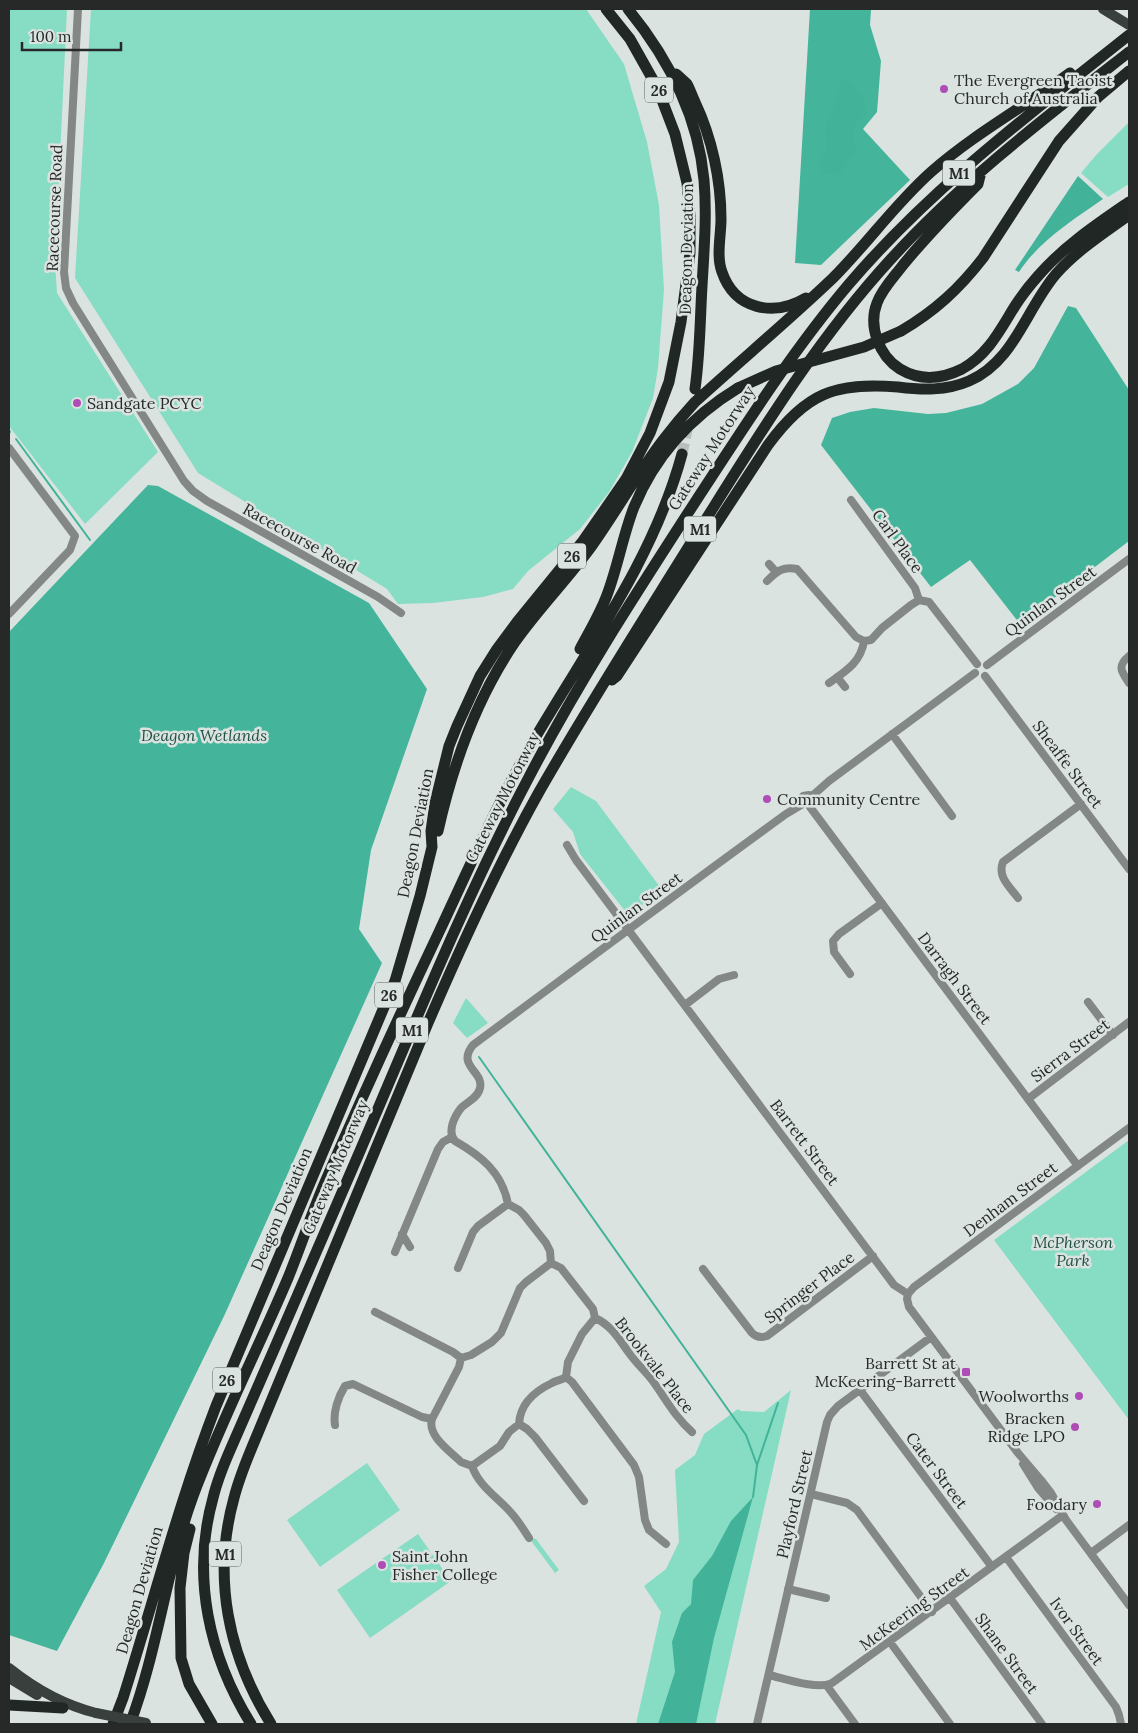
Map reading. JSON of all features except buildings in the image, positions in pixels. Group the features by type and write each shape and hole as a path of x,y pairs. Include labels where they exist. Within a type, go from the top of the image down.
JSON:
{"highway":[{"name":"Deagon Deviation","path":"113,1724 130,1676 167,1549 201,1444 241,1344 392,989 408,941 432,847 431,831 435,803 446,756 457,726 480,676 512,629 562,569 626,480 640,456 660,409 675,355 690,254 689,200 683,164 675,134 657,87 630,39 606,9"},
{"name":"Deagon Deviation","path":"628,9 652,39 669,68 689,112 697,140 704,180 705,213 700,348 695,389"},
{"path":"432,847 455,766 470,726 514,644 589,549 644,467 678,421 695,402 808,303 843,268 912,191 949,157 1126,33"},
{"name":"Gateway Motorway","path":"251,1724 236,1700 222,1669 207,1614 204,1552 208,1518 218,1481 461,915 534,768 588,671 638,590 774,382 813,328 850,283 889,241 959,173 1126,33"},
{"name":"Gateway Motorway","path":"271,1724 247,1681 237,1654 226,1606 224,1557 234,1498 255,1440 454,962 500,864 600,688 766,423 812,355 858,296 940,208 981,171 1129,52"},
{"path":"669,68 687,84 707,132 714,156 721,203 720,266 727,282 749,304 766,308 777,309 788,306 818,291"},
{"path":"537,734 606,596 634,507 651,473 685,429 718,400 738,388 776,371 856,350 901,331 929,314 971,274 1059,141 1098,97 1129,71"},
{"path":"981,171 978,184 912,254 886,287 877,303 874,321 876,336 880,346 890,361 906,372 924,378 934,378 953,373 973,362 995,340 1020,298 1053,260 1076,239 1129,202"},
{"path":"600,688 617,676 768,445 785,423 803,406 822,395 846,388 866,386 940,389 968,382 977,377 994,365 1010,346 1035,304 1059,271 1081,250 1129,215"},
{"name":"Deagon Deviation","path":"130,1724 144,1681 192,1498 225,1416 289,1275 324,1184 355,1113 480,845 525,754 630,582 648,547 665,506 682,454"},
{"path":"192,1498 194,1512 184,1553 180,1588 181,1658 189,1684 212,1724"},
{"path":"9,1705 63,1708"}],"main road":[{"path":"1103,9 1126,33"},
{"path":"9,1668 34,1686 81,1709 149,1724"},
{"path":"9,1678 31,1692 63,1708 81,1709"}],"street":[{"name":"Racecourse Road","path":"78,9 64,248 65,284 70,296 190,488 202,498 378,597 401,614"},
{"path":"9,448 75,536 70,550 9,614"},
{"name":"Carl Place","path":"851,500 915,588 920,600"},
{"name":"Quinlan Street","path":"987,665 1129,559"},
{"path":"769,564 776,572"},
{"path":"767,580 776,572 787,567 797,569 856,637 864,641 871,640 882,628 920,600 929,602 977,664"},
{"path":"829,683 849,668 862,652 864,641"},
{"path":"1129,656 1122,663 1121,668 1129,683"},
{"path":"981,662 987,665 988,670 985,676 979,676 975,673 974,669 977,664 981,662"},
{"path":"811,797 975,673"},
{"name":"Sheaffe Street","path":"985,676 1129,869"},
{"path":"838,677 845,687"},
{"path":"892,734 952,816"},
{"path":"803,796 811,797 813,802 810,807 804,808 800,805 803,796"},
{"path":"1018,898 1001,873 1004,862 1081,804"},
{"name":"Quinlan Street","path":"452,1137 451,1131 456,1116 461,1108 480,1089 480,1081 467,1060 468,1051 606,945 800,805"},
{"name":"Darragh Street","path":"810,807 1078,1166"},
{"name":"Barrett Street","path":"567,845 576,860 894,1285 908,1294"},
{"path":"850,974 834,952 833,941 839,934 882,903"},
{"path":"685,1005 719,979 724,976 734,975"},
{"path":"1088,1002 1113,1034"},
{"name":"Sierra Street","path":"1028,1099 1129,1022"},
{"name":"Denham Street","path":"908,1294 914,1287 1129,1128"},
{"path":"396,1252 438,1150 443,1142 452,1137 487,1164 505,1189 508,1204 524,1215 546,1243 550,1250 551,1263"},
{"path":"458,1268 478,1226 508,1204"},
{"path":"402,1234 410,1247"},
{"name":"Springer Place","path":"703,1269 752,1333 758,1337 763,1337 767,1336 873,1256"},
{"path":"551,1263 562,1268 593,1309 594,1318 582,1334 568,1362 566,1377"},
{"path":"461,1358 472,1355 492,1342 501,1333 520,1288 551,1263"},
{"path":"908,1294 909,1307 1018,1454 1042,1480 1063,1515 1129,1606"},
{"path":"375,1312 453,1352 461,1358"},
{"name":"Brookvale Place","path":"594,1318 604,1322 611,1328 631,1356 652,1380 679,1421 692,1432"},
{"name":"Playford Street","path":"758,1724 830,1415 838,1406 931,1337"},
{"path":"461,1358 459,1367 430,1425 434,1435 461,1462 472,1466 482,1483 513,1515 529,1538"},
{"path":"519,1424 519,1415 523,1405 554,1381 566,1377"},
{"path":"566,1377 572,1382 634,1465 639,1477 645,1520 649,1530 666,1544"},
{"path":"335,1426 334,1416 341,1392 345,1386 353,1384 422,1417 432,1419"},
{"name":"Cater Street","path":"860,1390 992,1567"},
{"path":"472,1466 500,1446 509,1432 519,1424"},
{"path":"519,1424 527,1429 535,1438 584,1501"},
{"path":"811,1494 847,1503 857,1510 932,1612"},
{"name":"McKeering Street","path":"827,1686 932,1612 1063,1515"},
{"path":"1091,1553 1129,1525"},
{"name":"Ivor Street","path":"1006,1558 1116,1707 1121,1724"},
{"path":"788,1589 826,1598"},
{"name":"Shane Street","path":"950,1598 1042,1724"},
{"path":"890,1642 950,1724"},
{"path":"769,1675 827,1686 856,1724"}],"green space":[{"path":"9,9 67,9 55,262 57,293 158,452 85,524 9,426"},
{"path":"91,9 586,9 624,64 647,142 659,205 664,290 658,368 653,398 632,452 609,492 580,529 528,571 513,589 483,597 433,603 398,604 387,589 198,473 75,278"},
{"path":"810,9 871,10 870,25 881,61 877,112 863,129 910,180 821,265 795,263"},
{"path":"1129,122 1129,184 1108,197 1081,173"},
{"path":"1068,306 1076,308 1129,390 1129,541 1020,624 970,560 931,587 821,445 832,418 850,412 874,408 928,414 946,413 982,404 1018,384 1034,368"},
{"name":"Deagon Wetlands","path":"148,485 158,486 369,603 427,689 371,850 359,929 382,963 225,1314 104,1563 57,1651 9,1635 9,632"},
{"path":"571,787 596,801 663,891 632,912 625,911 580,854 573,832 553,809"},
{"path":"466,998 488,1023 467,1038 453,1023"},
{"name":"McPherson Park","path":"1129,1140 1129,1420 994,1240"},
{"path":"791,1390 715,1724 636,1724 661,1612 644,1586 666,1569 679,1542 675,1470 695,1455 704,1434 738,1409 741,1411 764,1412"},
{"path":"367,1463 400,1510 320,1567 287,1520"},
{"path":"418,1534 451,1581 370,1638 337,1590"},
{"path":"529,1538 536,1539 559,1570 555,1573"}],"shaded area":[{"path":"844,79 849,81 864,99 867,112 857,123 853,132 856,153 838,175 824,172 820,164 827,145 826,125 837,100 841,81"},
{"path":"1078,176 1103,199 1046,241 1036,250 1019,272 1015,270"},
{"path":"753,1497 714,1638 696,1724 658,1724 675,1672 672,1642 682,1613 691,1604 693,1580 712,1556 731,1521"}],"waterway":[{"path":"16,439 90,540"},
{"path":"96,548 106,556"},
{"path":"479,1057 746,1435 757,1465"},
{"path":"753,1497 757,1465 778,1403"}],"tunnel":[{"path":"682,454 688,425"}],"place":[{"name":"The Evergreen Taoist Church of Australia","path":"944,89"},
{"name":"Sandgate PCYC","path":"77,403"},
{"name":"Community Centre","path":"767,799"},
{"name":"Barrett St at McKeering-Barrett","path":"966,1372"},
{"name":"Woolworths","path":"1079,1396"},
{"name":"Bracken Ridge LPO","path":"1075,1427"},
{"name":"Foodary","path":"1097,1504"},
{"name":"Saint John Fisher College","path":"382,1565"}]}
